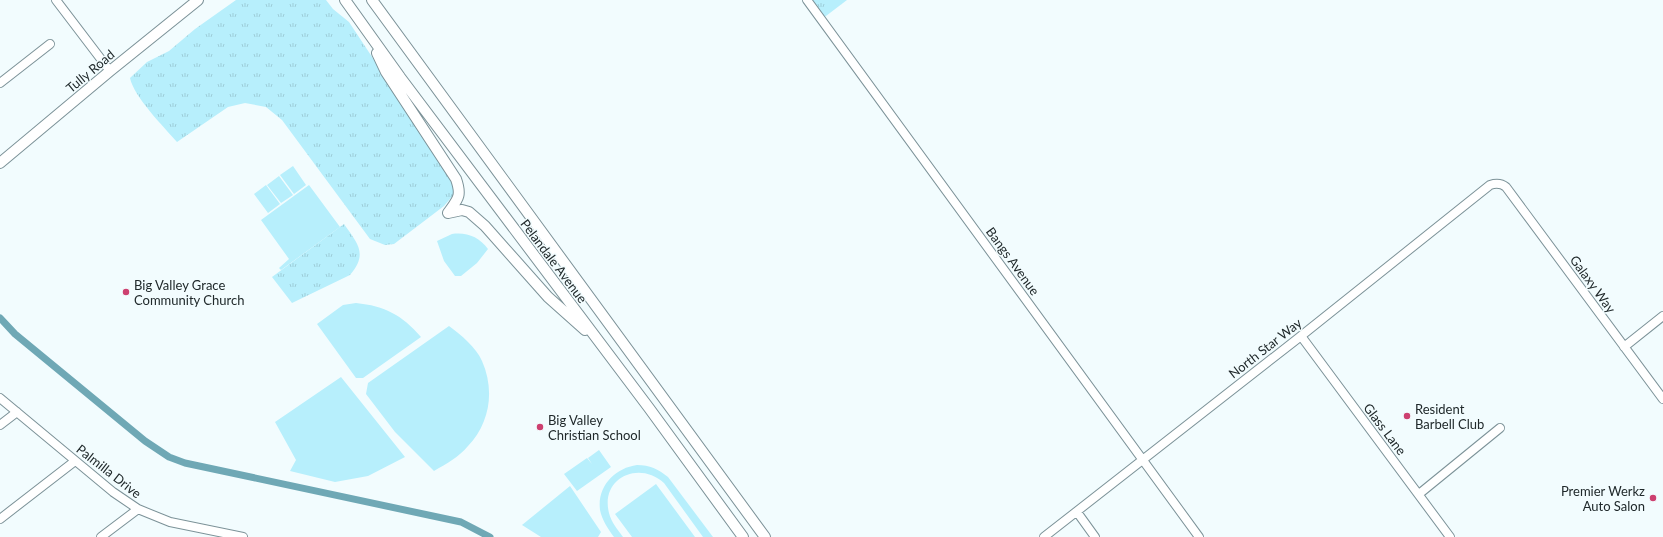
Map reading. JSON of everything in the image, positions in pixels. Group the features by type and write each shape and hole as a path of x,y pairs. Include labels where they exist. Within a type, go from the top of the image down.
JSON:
{"main road":[{"name":"Tully Road","path":"0,163 110,70 198,0"},
{"name":"Pelandale Avenue","path":"345,0 743,537"},
{"name":"Pelandale Avenue","path":"372,0 764,537"},
{"path":"365,28 386,72 456,178 460,189 460,196 448,213 462,210 469,212 490,231 548,297 596,338"}],"street":[{"path":"56,0 110,70"},
{"name":"Bangs Avenue","path":"808,0 1199,537"},
{"path":"0,83 50,44"},
{"name":"North Star Way","path":"1044,537 1301,336 1490,185 1495,183 1502,184"},
{"name":"Galaxy Way","path":"1502,184 1506,187 1663,399"},
{"path":"1624,347 1663,316"},
{"name":"Glass Lane","path":"1301,336 1450,537"},
{"name":"Palmilla Drive","path":"0,398 113,492 138,509 170,522 243,537"},
{"path":"0,425 17,412"},
{"path":"1419,494 1500,428"},
{"path":"0,519 75,461"},
{"path":"101,537 138,509"},
{"path":"1077,512 1095,537"}],"green space":[{"path":"236,0 326,0 333,9 349,22 452,178 455,193 444,206 394,244 385,245 370,239 282,120 266,107 245,103 228,107 177,142 143,103 130,78 147,62 169,51 195,29"},
{"path":"808,0 847,0 822,19"},
{"path":"293,166 306,185 294,194 280,175"},
{"path":"279,176 293,195 281,203 267,185"},
{"path":"266,185 280,204 268,213 254,194"},
{"path":"309,185 340,227 281,270 279,268 289,259 261,220"},
{"path":"344,224 357,243 359,249 359,261 355,268 350,275 292,303 272,277"},
{"path":"452,234 463,234 477,238 488,249 477,263 461,276 455,276 444,261 437,241"},
{"path":"356,303 376,306 400,317 421,337 363,378 356,378 317,324 343,305"},
{"path":"449,326 472,346 482,361 488,383 488,406 486,417 481,427 468,446 448,463 434,471 395,432 366,394 368,383"},
{"path":"341,377 405,457 368,476 335,482 290,471 296,460 275,422"},
{"path":"599,450 611,467 577,491 564,474 587,458 592,464 588,458"},
{"path":"637,465 654,468 668,477 713,537 703,537 664,483 654,476 644,473 633,473 624,476 616,482 610,490 608,501 609,513 613,523 623,537 614,537 601,514 601,493 609,480 615,474"},
{"path":"656,484 695,537 632,537 615,514"},
{"path":"570,486 601,532 598,537 541,537 522,525"}],"waterway":[{"path":"0,318 15,334 145,441 169,457 185,463 461,522 490,537"}],"place":[{"name":"Big Valley Grace Community Church","path":"126,292"},
{"name":"Resident Barbell Club","path":"1407,416"},
{"name":"Big Valley Christian School","path":"540,427"},
{"name":"Premier Werkz Auto Salon","path":"1653,498"}]}
